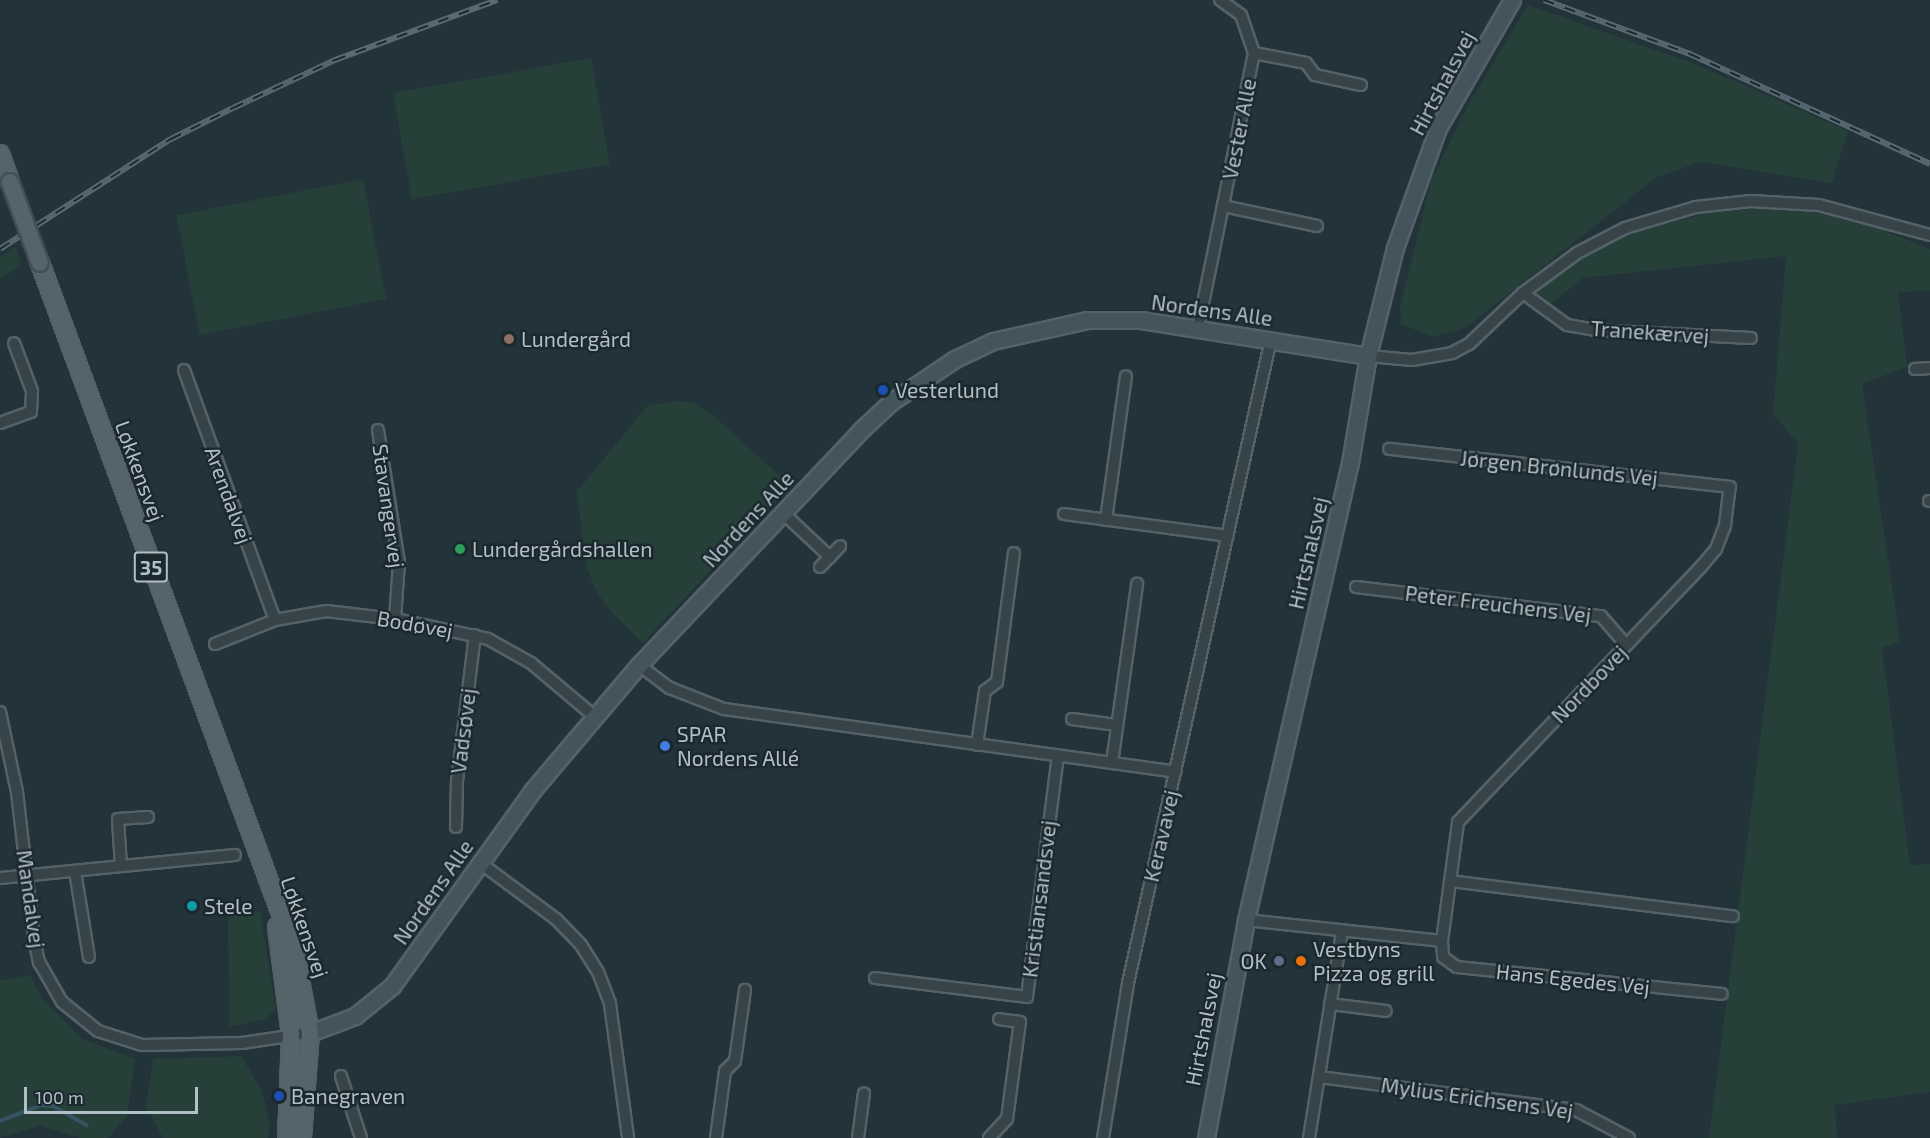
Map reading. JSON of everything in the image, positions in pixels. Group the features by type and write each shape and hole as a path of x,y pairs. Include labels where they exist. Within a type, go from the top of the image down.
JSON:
{"main road":[{"name":"Løkkensvej","path":"0,154 262,870 294,949 310,1033"},
{"name":"Løkkensvej","path":"262,870 282,952 291,1035"},
{"name":"35","path":"302,1138 310,1033"},
{"name":"35","path":"287,1138 291,1035"}],"street":[{"name":"Vester Alle","path":"1198,328 1254,52 1241,15 1220,0"},
{"name":"Hirtshalsvej","path":"1206,1138 1246,920 1350,463 1368,356 1417,180 1438,128 1512,0"},
{"name":"Vester Alle","path":"1254,52 1306,63 1315,75 1361,85"},
{"path":"1368,356 1412,360 1452,353 1469,344 1523,294 1577,253 1625,228 1674,212 1723,203 1769,201 1819,205 1930,235"},
{"name":"Vester Alle","path":"1223,206 1317,226"},
{"name":"Tranekærvej","path":"1523,294 1568,325 1594,330 1751,338"},
{"name":"Nordens Alle","path":"310,1033 335,1026 381,998 478,862 594,716 639,665 782,512 891,402 955,359 993,341 1087,320 1141,320 1368,356"},
{"name":"Keravavej","path":"1103,1138 1128,983 1271,339"},
{"path":"0,423 31,412 32,391 14,343"},
{"path":"1915,369 1930,368"},
{"name":"Arendalvej","path":"184,370 275,620"},
{"path":"1106,520 1126,376"},
{"name":"Stavangervej","path":"378,430 399,562 395,619"},
{"name":"Jørgen Brønlunds Vej","path":"1389,449 1730,487"},
{"name":"Nordbovej","path":"1442,941 1455,833 1465,812 1716,549 1725,525 1730,487"},
{"path":"782,512 830,557"},
{"path":"1064,514 1228,536"},
{"path":"820,567 840,546"},
{"path":"977,745 985,691 997,682 1014,553"},
{"path":"1112,763 1137,584"},
{"name":"Peter Freuchens Vej","path":"1356,587 1601,616 1626,645"},
{"name":"Bodøvej","path":"215,644 275,620 326,611 395,619 475,635 531,663 594,716"},
{"name":"Vadsøvej","path":"456,827 457,781 475,635"},
{"path":"639,665 670,688 724,709 1176,772"},
{"name":"Mandalvej","path":"0,712 17,792 34,939 49,983 62,1002 98,1031 142,1045 242,1042 310,1033"},
{"path":"1072,719 1117,725"},
{"name":"Kristiansandsvej","path":"875,978 1027,997 1058,756"},
{"path":"122,866 118,819 148,817"},
{"path":"0,878 235,855"},
{"path":"478,862 557,920 581,945 598,972 611,1013 628,1138"},
{"path":"75,871 89,957"},
{"path":"1450,881 1733,916"},
{"path":"1246,920 1442,941"},
{"path":"1309,1138 1342,931"},
{"name":"Hans Egedes Vej","path":"1442,941 1443,957 1457,967 1722,994"},
{"path":"716,1138 725,1071 735,1061 745,990"},
{"path":"1330,1004 1386,1011"},
{"path":"989,1138 1007,1119 1020,1022 999,1019"},
{"path":"342,1076 361,1138"},
{"name":"Mylius Erichsens Vej","path":"1319,1077 1576,1110 1629,1138"},
{"path":"858,1138 864,1093"}],"green space":[{"path":"1528,5 1698,65 1848,131 1832,183 1700,162 1657,177 1465,328 1434,337 1401,324 1400,307 1431,181 1467,107"},
{"path":"591,58 610,164 412,199 393,93"},
{"path":"363,179 386,299 200,335 176,215"},
{"path":"1762,208 1816,211 1868,224 1930,249 1930,291 1898,292 1907,367 1862,384 1900,641 1882,648 1910,865 1930,864 1930,1092 1835,1105 1837,1138 1709,1138 1798,444 1773,413 1786,256 1582,278 1550,305 1536,293 1577,262 1626,234 1713,212"},
{"path":"16,246 21,265 0,278 0,257"},
{"path":"678,401 695,403 716,418 790,485 643,643 609,610 595,589 586,565 576,488 580,488 648,405"},
{"path":"260,911 276,1008 266,1019 229,1027 228,914"},
{"path":"30,975 43,1000 83,1039 135,1059 127,1116 108,1138 80,1138 40,1125 0,1138 0,980"},
{"path":"241,1056 261,1089 270,1123 268,1138 163,1138 146,1107 153,1059"}],"waterway":[{"path":"0,1121 41,1105 53,1106 87,1126"}],"railway":[{"path":"0,249 171,139 335,60 497,0"},
{"path":"1544,0 1690,54 1930,164"}],"place":[{"name":"Lundergård","path":"509,339"},
{"name":"Vesterlund","path":"883,390"},
{"name":"Lundergårdshallen","path":"460,549"},
{"name":"SPAR Nordens Allé","path":"665,746"},
{"name":"Stele","path":"192,906"},
{"name":"OK","path":"1279,961"},
{"name":"Vestbyns Pizza og grill","path":"1301,961"},
{"name":"Banegraven","path":"279,1096"}]}
